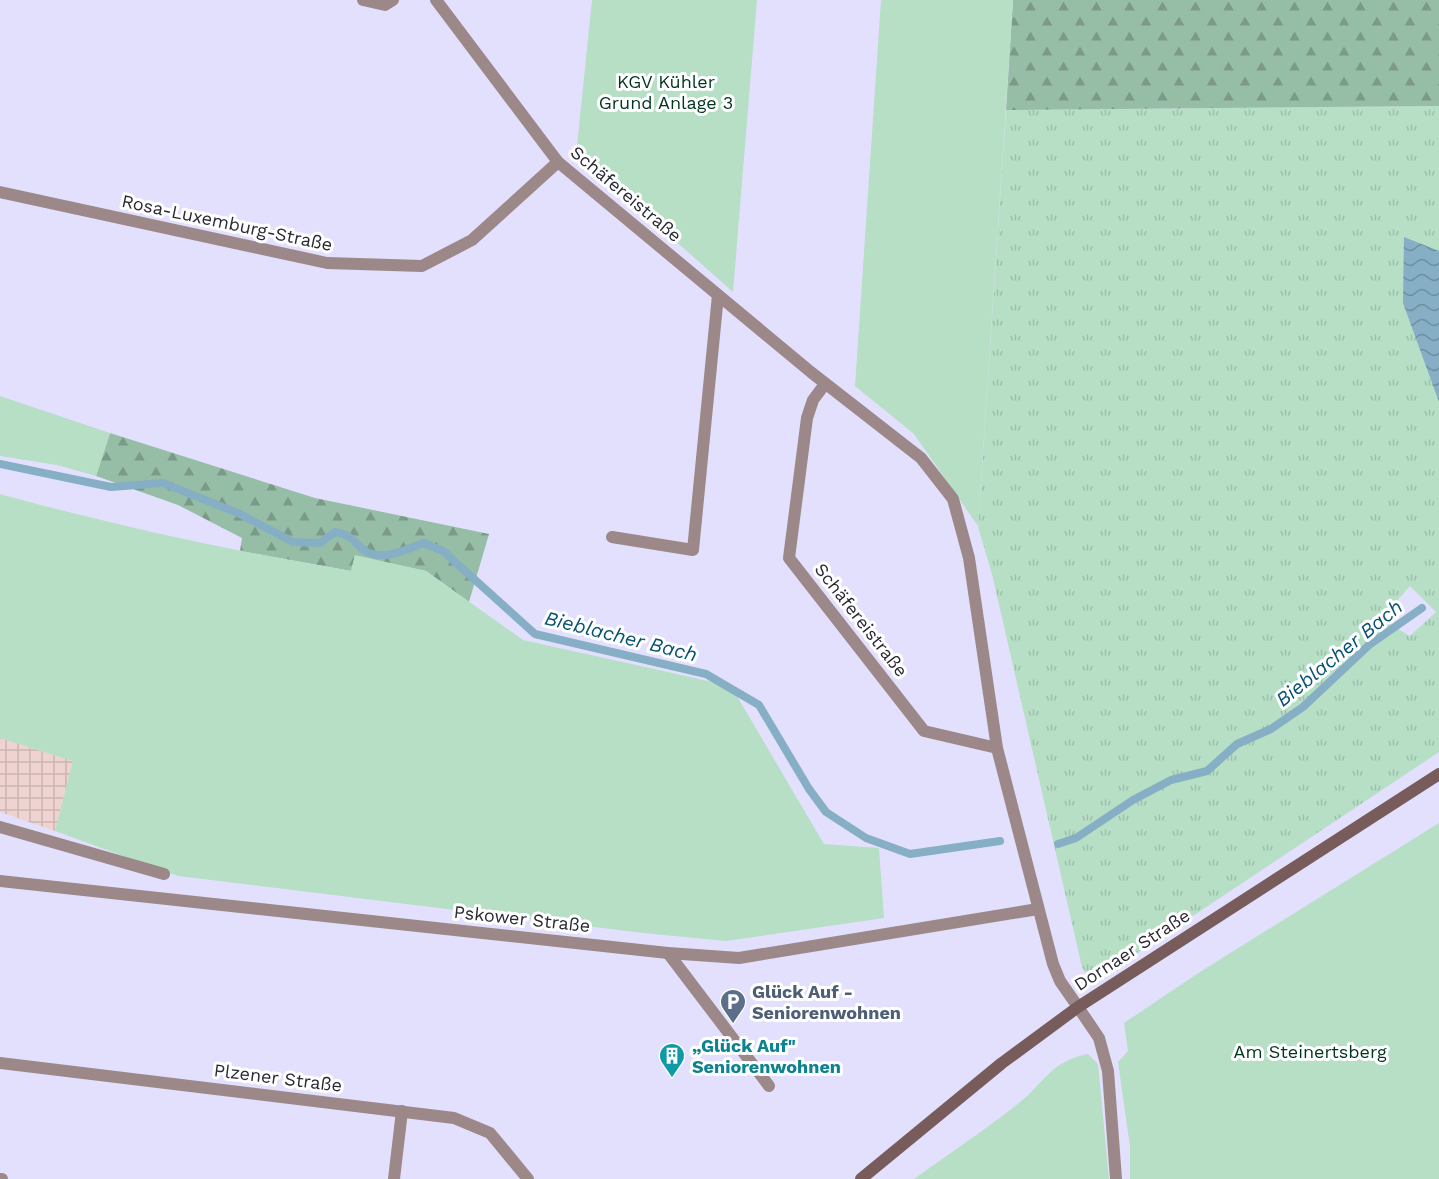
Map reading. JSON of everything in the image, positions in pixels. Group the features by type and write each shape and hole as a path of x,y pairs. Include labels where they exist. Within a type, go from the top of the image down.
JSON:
{"main road":[{"name":"Dornaer Straße","path":"861,1179 1002,1063 1078,1007 1439,774"}],"street":[{"path":"363,0 385,5 393,0"},
{"name":"Schäfereistraße","path":"436,0 558,162 825,384 921,458 953,499 969,558 997,748 1038,909 1060,981 1099,1038 1108,1071 1116,1179"},
{"name":"Rosa-Luxemburg-Straße","path":"0,192 327,263 422,266 472,240 558,162"},
{"path":"612,537 693,550 718,295"},
{"name":"Schäfereistraße","path":"825,384 813,400 807,418 789,558 924,731 997,748"},
{"path":"0,827 164,874"},
{"name":"Pskower Straße","path":"0,881 668,953 739,958 1038,909"},
{"path":"668,953 769,1086"},
{"name":"Plzener Straße","path":"0,1063 454,1118 490,1133 528,1179"},
{"path":"394,1179 402,1111"}],"shaded area":[{"path":"0,738 73,761 55,831 0,812"}],"green space":[{"name":"KGV Kühler Grund Anlage 3","path":"592,0 757,0 733,292 644,213 577,146"},
{"path":"881,0 1013,0 978,526 914,434 855,386"},
{"path":"1013,0 1439,0 1439,106 1006,110"},
{"path":"1439,106 1439,752 1092,983 1082,967 992,574 978,527 1006,110","holes":["1410,586 1436,612 1410,636 1381,619"]},
{"path":"0,396 110,433 96,476 57,465 0,456"},
{"path":"110,433 315,498 489,534 469,602 426,571 355,556 351,571 240,551 242,538 178,505 96,476"},
{"path":"0,494 131,527 351,571 355,555 426,571 523,640 731,686 824,844 879,848 884,918 726,941 643,933 178,876 55,831 73,761 0,738"},
{"name":"Am Steinertsberg","path":"1439,823 1439,1179 1130,1179 1130,1147 1118,1062 1128,1051 1124,1023 1203,970"},
{"path":"1088,1054 1098,1064 1109,1179 914,1179 1019,1103 1057,1067 1075,1057"}],"water":[{"path":"1404,237 1439,251 1439,402 1403,303"}],"waterway":[{"name":"Bieblacher Bach","path":"0,464 111,487 163,483 240,514 293,542 320,543 335,532 352,538 367,552 381,555 388,555 424,543 443,551 535,634 706,674 759,705 809,789 826,812 866,838 910,854 1000,841"},
{"name":"Bieblacher Bach","path":"1058,844 1076,838 1133,800 1171,780 1207,771 1237,744 1271,729 1303,707 1369,645 1422,608"}],"place":[{"name":"Glück Auf - Seniorenwohnen","path":"733,1025"},
{"name":"„Glück Auf\" Seniorenwohnen","path":"672,1079"}]}
